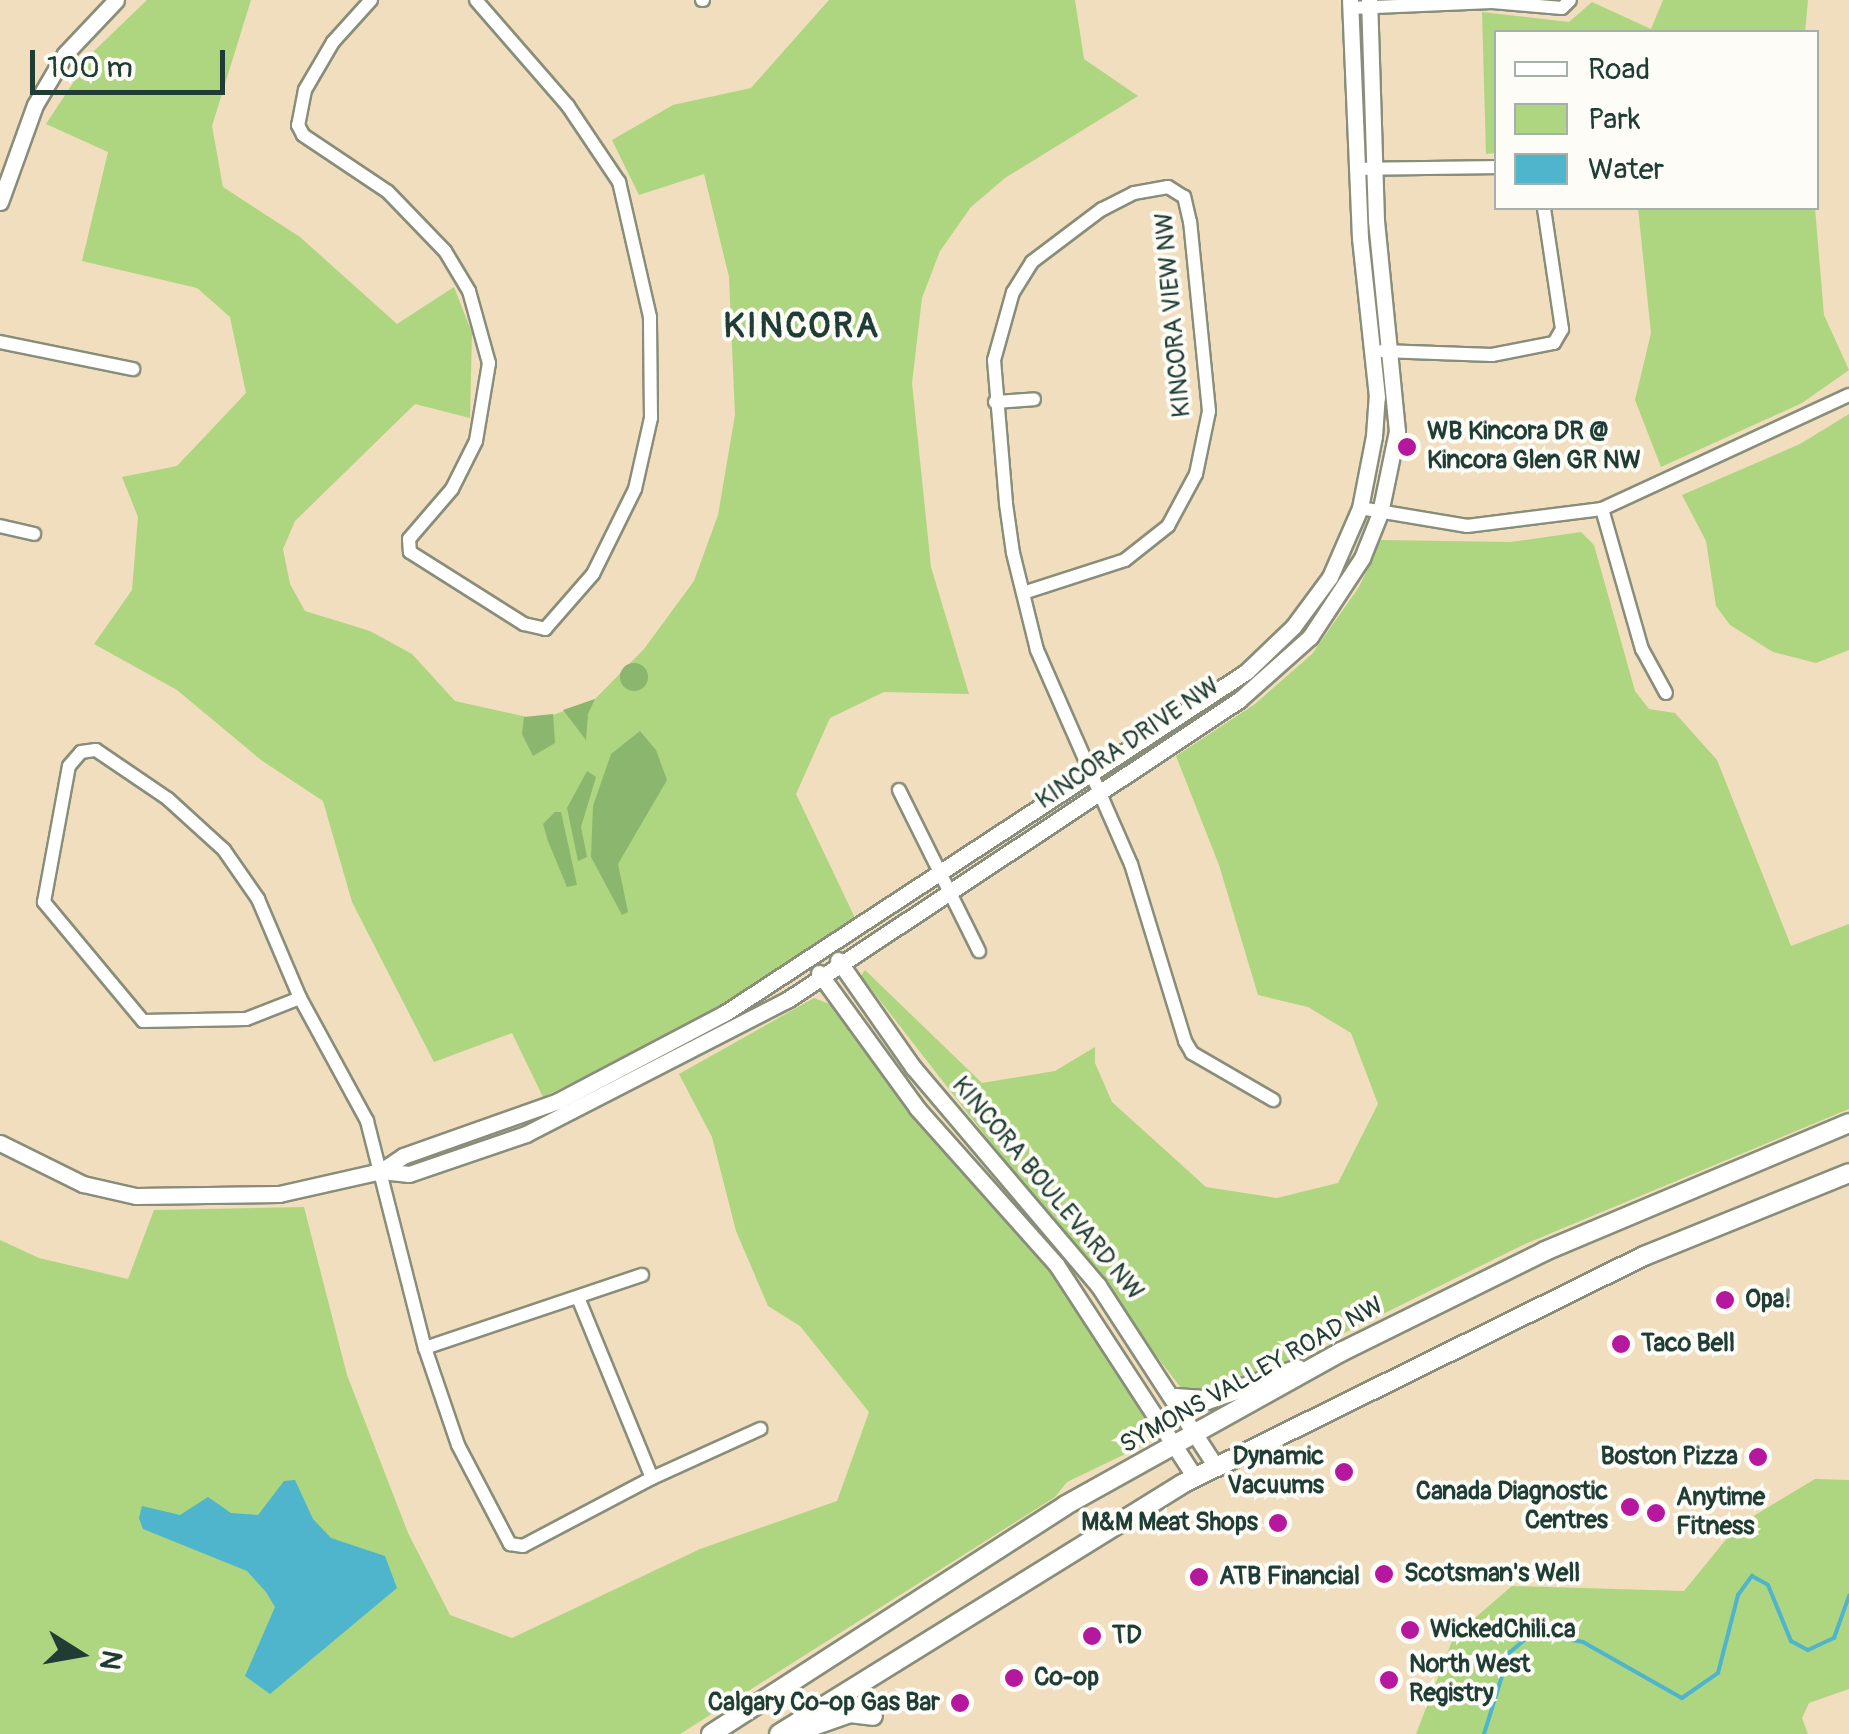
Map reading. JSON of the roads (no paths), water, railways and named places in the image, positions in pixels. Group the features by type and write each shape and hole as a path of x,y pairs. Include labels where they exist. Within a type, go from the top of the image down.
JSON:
{"main road":[{"name":"SYMONS VALLEY ROAD NW","path":"711,1734 1022,1533 1341,1352 1545,1250 1849,1123"},
{"path":"779,1734 1195,1477 1644,1256 1849,1173"},
{"path":"1176,1398 1207,1400 1341,1352"},
{"path":"792,1734 850,1713 874,1716"}],"street":[{"path":"0,202 35,105 65,54 116,0"},
{"path":"371,0 334,42 305,90 298,125 303,136 388,192 445,251 469,291 488,363 476,441 452,489 408,539 410,552 524,624 544,629 593,574 635,489 651,418 650,317 619,182 568,106 476,0"},
{"path":"1350,4 1492,2 1562,8 1570,0"},
{"name":"KINCORA DRIVE NW","path":"0,1143 83,1184 136,1196 250,1197 381,1171 409,1174 526,1134 822,980 1100,794 1286,663 1349,584 1380,513 1397,431 1393,350 1364,169 1369,3"},
{"name":"KINCORA DRIVE NW","path":"381,1171 403,1156 558,1101 811,961 943,869 1092,777 1271,650 1330,577 1360,508 1374,436 1374,352 1364,169 1350,4"},
{"path":"1364,169 1494,167"},
{"name":"KINCORA VIEW NW","path":"1023,593 1124,560 1168,526 1196,474 1209,411 1184,196 1168,187 1134,193 1032,262 1000,325 995,402 1023,593 1038,650 1155,930 1192,1053 1273,1100"},
{"path":"1374,352 1492,355 1554,343 1562,329 1544,210"},
{"path":"0,342 133,368"},
{"path":"1360,508 1467,526 1602,509 1849,395"},
{"path":"995,402 1034,399"},
{"path":"1602,509 1642,650 1666,693"},
{"path":"0,526 34,534"},
{"path":"300,998 246,1019 142,1022 44,902 69,766 80,752 96,750 154,790 224,850 258,898 300,998 346,1072 381,1171 425,1348 458,1445 510,1544 523,1546 652,1478 760,1430"},
{"path":"899,790 943,869 947,894 979,951"},
{"name":"KINCORA BOULEVARD NW","path":"831,948 913,1067 1098,1285 1176,1398 1216,1467"},
{"name":"KINCORA BOULEVARD NW","path":"811,961 918,1108 1056,1264 1195,1477"},
{"path":"425,1348 579,1300 642,1275"},
{"path":"579,1300 652,1478"}],"water":[{"path":"295,1480 313,1519 331,1538 385,1556 397,1588 270,1694 245,1676 275,1607 266,1592 247,1571 143,1529 139,1518 142,1506 180,1515 208,1497 231,1513 258,1515 284,1481"}],"waterway":[{"path":"1484,1734 1509,1653 1533,1633 1583,1642 1682,1698 1718,1673 1738,1595 1752,1576 1768,1585 1791,1641 1808,1650 1834,1638 1849,1596"}],"place":[{"name":"WB Kincora DR @ Kincora Glen GR NW","path":"1407,447"},
{"name":"Opa!","path":"1725,1300"},
{"name":"Taco Bell","path":"1621,1344"},
{"name":"Boston Pizza","path":"1758,1457"},
{"name":"Dynamic Vacuums","path":"1344,1472"},
{"name":"Canada Diagnostic Centres","path":"1630,1507"},
{"name":"Anytime Fitness","path":"1656,1513"},
{"name":"M&M Meat Shops","path":"1278,1523"},
{"name":"Scotsman's Well","path":"1384,1574"},
{"name":"ATB Financial","path":"1199,1577"},
{"name":"WickedChili.ca","path":"1410,1630"},
{"name":"TD","path":"1092,1636"},
{"name":"Co-op","path":"1014,1678"},
{"name":"North West Registry","path":"1389,1680"},
{"name":"Calgary Co-op Gas Bar","path":"960,1703"}],"district":[{"name":"KINCORA","path":"802,326"}]}
